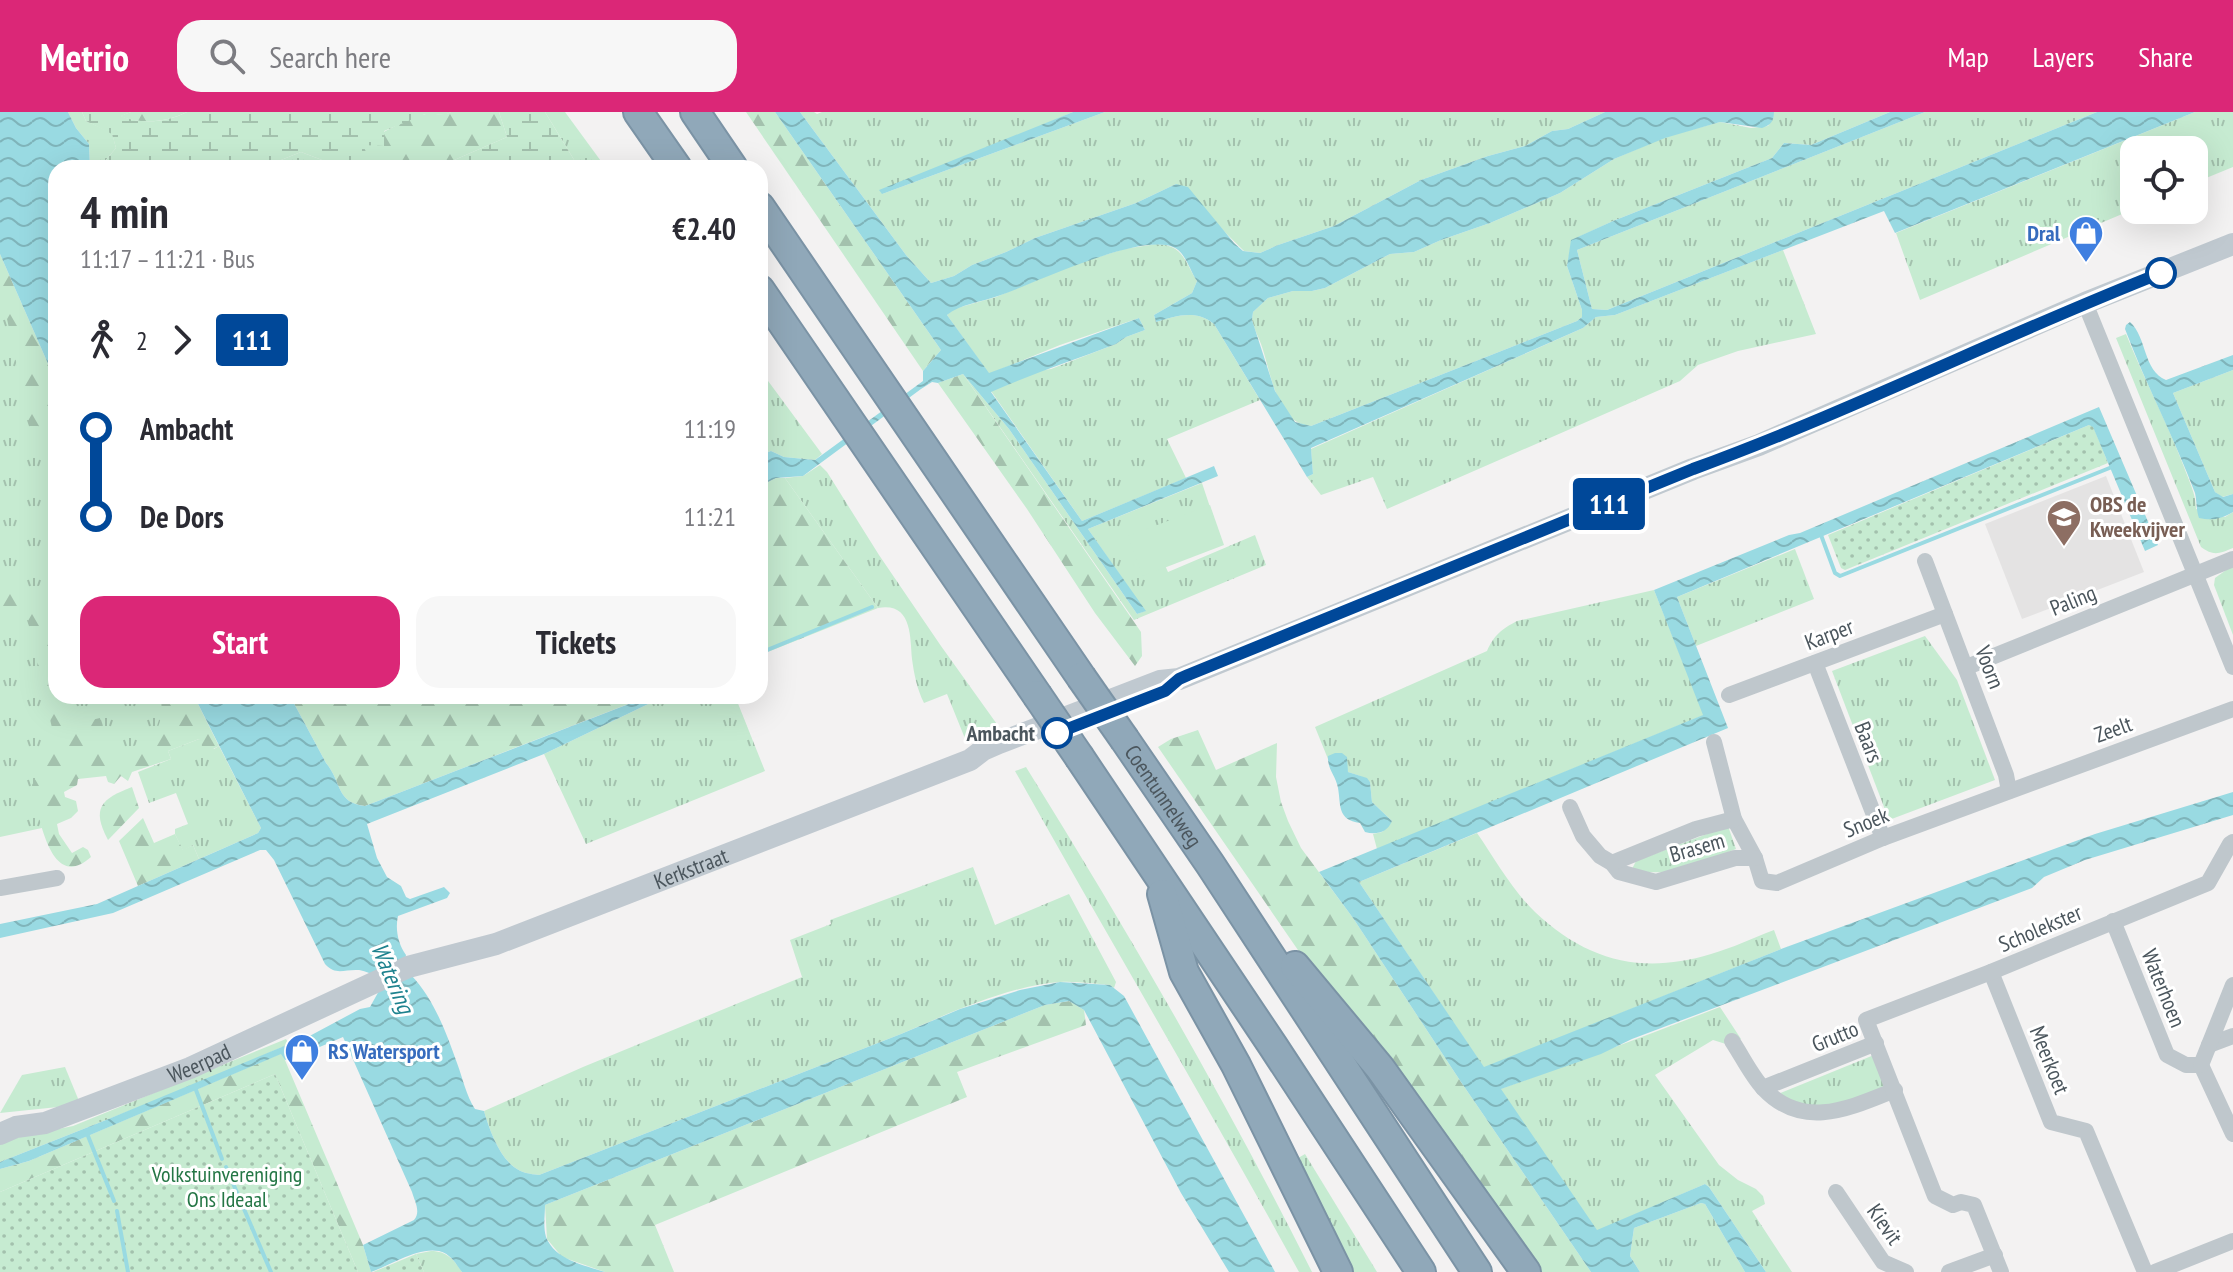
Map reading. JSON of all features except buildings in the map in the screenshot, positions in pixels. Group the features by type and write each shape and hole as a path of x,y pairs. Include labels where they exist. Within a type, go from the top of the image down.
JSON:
{"highway":[{"path":"638,112 671,160"},
{"path":"695,112 728,160"},
{"name":"Coentunnelweg","path":"768,219 1210,864 1477,1272"},
{"path":"768,302 1154,866 1421,1272"},
{"path":"1210,864 1380,1068 1526,1272"},
{"path":"1154,866 1184,972 1236,1065 1338,1272"}],"street":[{"name":"Kerkstraat","path":"376,981 408,967 496,944 970,760 999,743 1160,681 1179,679 1693,469 1759,445 2085,303 2233,244"},
{"path":"2085,303 2233,667"},
{"name":"Paling","path":"1967,667 2233,559"},
{"name":"Voorn","path":"1925,561 1967,667 2009,791"},
{"name":"Karper","path":"1729,695 1945,614"},
{"name":"Baars","path":"1815,663 1883,838"},
{"name":"Zeelt","path":"2009,791 2233,709"},
{"name":"Brasem","path":"1570,807 1583,836 1619,872 1656,882 1735,858 1755,858 1734,819 1714,742"},
{"name":"Snoek","path":"1755,858 1762,881 1777,883 1883,838 2009,791"},
{"name":"Brasem","path":"1612,863 1696,829 1734,819"},
{"name":"Scholekster","path":"1876,1043 1866,1020 2208,883 2233,842"},
{"path":"0,888 57,878"},
{"name":"Waterhoen","path":"2113,921 2167,1055 2186,1065 2201,1065"},
{"name":"Meerkoet","path":"1991,972 2051,1122 2086,1131 2145,1272"},
{"name":"Weerpad","path":"5,1128 45,1123 190,1068 376,981"},
{"path":"2233,985 2201,1065 2233,1134"},
{"path":"2209,1045 2233,1036"},
{"path":"1732,1041 1763,1088 1785,1104 1810,1114 1835,1113 1895,1090"},
{"name":"Grutto","path":"1763,1088 1876,1043 1935,1196 1953,1205 1961,1202 1974,1205 1995,1255"},
{"name":"Kievit","path":"1836,1192 1883,1262 1906,1272"},
{"path":"2155,1272 2233,1241"},
{"path":"1949,1272 1995,1255 2001,1272"}],"shaded area":[{"name":"OBS de Kweekvijver","path":"2106,476 2144,572 2022,619 1985,524"}],"green space":[{"path":"68,112 82,112 86,121 112,133 116,148 106,160 90,160 89,144"},
{"path":"82,112 131,112 121,116 146,121 163,120 187,112 451,112 445,115 425,114 384,131 384,146 363,145 370,160 322,160 301,152 281,160 106,160 116,148 112,134 86,121"},
{"path":"131,112 187,112 154,121 136,121 120,116"},
{"path":"451,112 499,112 507,137 454,160 369,160 362,145 402,122 426,114"},
{"path":"499,112 545,112 574,160 454,160 507,137"},
{"path":"545,112 565,112 600,160 574,160"},
{"path":"746,112 775,112 941,350 923,371"},
{"path":"800,112 1073,112 882,194 1105,112 1605,112 1568,129 1552,131 1525,146 1421,180 1334,226 1260,253 1244,251 1176,184 1136,203 1035,238 954,276 931,283 906,255"},
{"path":"1774,112 1890,112 1811,145 1784,143 1772,158 1572,240 1567,266 1582,310 1582,317 1577,321 1311,426 1299,423 1282,406 1252,320 1253,312 1268,298 1293,291 1325,288 1390,254 1414,252 1490,223 1560,193 1614,159 1665,137 1720,122 1751,128 1768,126"},
{"path":"1925,112 2097,112 1607,310 1592,309 1577,250"},
{"path":"2195,112 2233,112 2233,167 2208,177 2208,136 2136,136"},
{"path":"2120,142 2120,215 1920,300 1896,233"},
{"path":"301,152 322,160 281,160"},
{"path":"1156,244 1178,251 1197,281 1192,293 1154,315 1156,322 1193,315 1214,324 1260,400 1167,439 1186,478 1082,521 991,391 1145,330 1139,318 989,374 947,315 954,309 996,297 1073,265 1124,249"},
{"path":"1783,250 1816,334 1738,351 1698,365 1680,381 1387,509 1373,477 1321,495 1307,477 1313,474 1311,449 1583,328 1596,317 1615,315"},
{"path":"0,254 48,364 48,425 30,427 0,286"},
{"path":"0,256 48,367 48,704 195,704 204,725 38,792 42,828 0,837"},
{"path":"2126,334 2177,450 2194,493 2196,509 2225,517 2233,512 2233,548 2216,553 2201,547 2116,338"},
{"path":"2233,370 2233,494 2222,497 2215,492 2173,393"},
{"path":"963,374 1009,429 1137,614 1145,611 1088,529 1202,483 1213,516 1154,541 1168,572 1255,535 1266,565 1134,620"},
{"path":"963,374 1141,632 1142,656 1135,666 1095,613 1027,509 938,383"},
{"path":"768,381 822,454 815,460 784,457 768,452"},
{"path":"2089,425 2093,426 2108,463 1845,570 1841,568 1828,535"},
{"path":"820,465 999,727 966,741 947,694 924,703 916,681 909,631 903,615 897,610 878,608 785,478 803,476"},
{"path":"785,478 878,608 768,652 768,482"},
{"path":"1210,505 1224,545 1143,576 1128,536"},
{"path":"1795,549 1814,599 1696,646 1677,597"},
{"path":"2233,565 2233,635 2214,585 2215,578"},
{"path":"43,585 48,612 48,704 66,704 70,725 100,718 108,754 150,738 160,722 161,704 198,704 219,746 205,753 199,739 168,751 171,759 132,772 128,781 121,776 114,784 108,782 106,776 78,779 77,785 64,792 65,797 76,801 78,811 57,824 59,834 72,853 83,847 88,850 91,857 77,866 65,865 55,858 42,829 32,785 56,746 26,611 0,615 0,592"},
{"path":"1654,590 1704,715 1377,849 1373,834 1382,832 1392,821 1372,802 1370,782 1348,772 1346,765 1328,756 1328,759 1315,727 1487,651 1499,633 1517,621"},
{"path":"1925,636 1957,680 1995,780 1889,820 1832,671"},
{"path":"294,704 628,704 365,806 344,796"},
{"path":"648,704 738,704 765,771 586,844 544,754"},
{"path":"1198,730 1216,770 1277,743 1276,777 1281,802 1301,848 1353,918 1591,1272 1520,1272 1158,747"},
{"path":"199,739 214,749 219,746 261,828 258,833 199,859 193,845 183,851 175,834 175,829 188,824 176,793 149,803 138,772 171,759 168,751"},
{"path":"1026,767 1175,1016 1312,1272 1299,1272 1050,834 1015,771"},
{"path":"132,787 139,808 108,840 100,820 102,806 113,796"},
{"path":"143,818 154,843 175,834 183,850 193,845 199,859 138,886 119,841"},
{"path":"1728,826 1736,849 1672,871 1632,869 1636,861"},
{"path":"1477,833 1511,884 1535,912 1555,929 1595,952 1639,963 1662,963 1719,952 1774,930 1781,949 1484,1068 1359,882"},
{"path":"973,867 995,925 1069,894 1116,982 1114,988 1110,985 1060,982 1000,994 539,1175 517,1169 499,1149 484,1111 802,977 790,940 831,924 830,920"},
{"path":"1069,1001 1084,1010 1086,1025 957,1072 967,1097 655,1225 674,1272 605,1272 562,1257 547,1239 545,1205 1045,1005"},
{"path":"1720,1007 1741,1039 1729,1045 1713,1040 1655,1075 1719,1165 1763,1196 1765,1204 1752,1211 1792,1272 1766,1272 1705,1184 1597,1231 1500,1089"},
{"path":"286,1039 289,1044 202,1082 0,1162 0,1141 73,1126"},
{"path":"282,1053 363,1245 371,1272 358,1272 275,1074 0,1192 0,1169 29,1161"},
{"path":"1874,1055 1887,1086 1837,1107 1809,1108 1778,1094"},
{"path":"65,1067 79,1101 58,1107 0,1113 22,1075"},
{"name":"Volkstuinvereniging Ons Ideaal","path":"275,1074 358,1272 0,1272 0,1192"},
{"path":"1305,1154 1377,1272 1345,1272 1293,1161"},
{"path":"1705,1204 1745,1272 1640,1272 1630,1256 1634,1228"},
{"path":"431,1251 450,1257 462,1272 424,1272 416,1254"},
{"path":"416,1254 424,1272 373,1272"}],"water":[{"path":"0,112 68,112 89,144 90,160 48,160 48,364 0,254"},
{"path":"775,112 800,112 906,255 931,283 954,276 1035,238 1136,203 1176,184 1188,187 1243,251 1260,253 1334,226 1421,180 1525,146 1552,131 1568,129 1605,112 1774,112 1768,126 1762,128 1720,122 1665,138 1614,159 1560,193 1490,223 1414,252 1390,254 1325,288 1293,291 1268,298 1253,312 1252,320 1275,391 1295,422 1311,426 1577,321 1582,317 1582,310 1567,266 1571,240 1772,158 1784,143 1811,145 1890,112 1925,112 1577,250 1592,309 1607,310 2097,112 2195,112 2135,136 2120,136 2120,142 1895,233 1884,211 1615,315 1596,317 1583,328 1311,448 1313,474 1307,477 1214,324 1193,315 1156,322 1154,315 1192,293 1197,281 1184,257 1173,247 1136,247 1112,253 952,311 947,315 989,373 1139,318 1145,330 991,392 1082,521 1214,466 1218,476 1088,529 1146,611 1137,614 1009,429 963,374 938,383 932,382 921,389 803,476 776,478 768,482 768,452 815,460 923,381 923,371 941,350"},
{"path":"1073,112 1105,112 882,194 879,190"},
{"path":"2130,322 2140,336 2153,369 2166,380 2233,355 2233,370 2173,393 2215,492 2223,497 2233,494 2233,512 2220,518 2199,518 2195,493 2125,329"},
{"path":"2099,407 2158,545 2145,551 2093,427 2089,425 1677,597 1728,728 1359,882 1484,1067 1781,949 2095,834 2233,792 2233,815 2085,860 2044,877 2032,888 1632,1039 1601,1054 1501,1089 1597,1230 1705,1184 1766,1272 1745,1272 1705,1204 1701,1203 1634,1228 1630,1256 1640,1272 1591,1272 1319,872 1703,715 1654,590 1800,533"},
{"path":"198,704 294,704 344,796 365,806 628,704 648,704 544,754 367,824 377,858 387,877 401,886 406,897 410,899 444,887 450,893 447,898 398,916 398,936 405,960 373,974 359,970 337,971 325,964 274,860 266,850 113,913 0,938 0,924 97,904 258,833 261,828"},
{"path":"1335,753 1347,757 1348,772 1367,778 1370,782 1372,802 1392,821 1384,831 1365,832 1360,823 1344,815 1328,761 1328,756"},
{"path":"411,975 438,1016 469,1098 475,1109 484,1111 499,1149 517,1169 539,1175 960,1009 1020,990 1060,982 1110,985 1124,996 1275,1272 1229,1272 1181,1193 1084,1010 1069,1001 1045,1005 545,1205 545,1233 550,1245 571,1260 605,1272 462,1272 446,1254 431,1250 413,1254 371,1272 363,1245 414,1220 416,1203 343,1037 308,1052 303,1044 304,1039 360,1009 370,1007 380,989"},
{"path":"289,1044 296,1055 285,1060 281,1054 29,1161 0,1169 0,1162"}],"waterway":[{"path":"1821,535 1835,573 1840,576 2112,467"},
{"path":"768,650 872,607"},
{"path":"196,1090 222,1159"},
{"path":"88,1136 114,1201"},
{"path":"226,1167 271,1272"},
{"path":"117,1211 128,1272"}],"bus line":[{"name":"111","path":"1057,733 1165,691 1188,675 1759,445 2161,273"}],"place":[{"name":"Dral","path":"2086,264"},
{"name":"OBS de Kweekvijver","path":"2064,548"},
{"name":"Ambacht","path":"1057,733"},
{"name":"RS Watersport","path":"302,1082"}],"water label":[{"name":"Watering","path":"393,978"}]}
